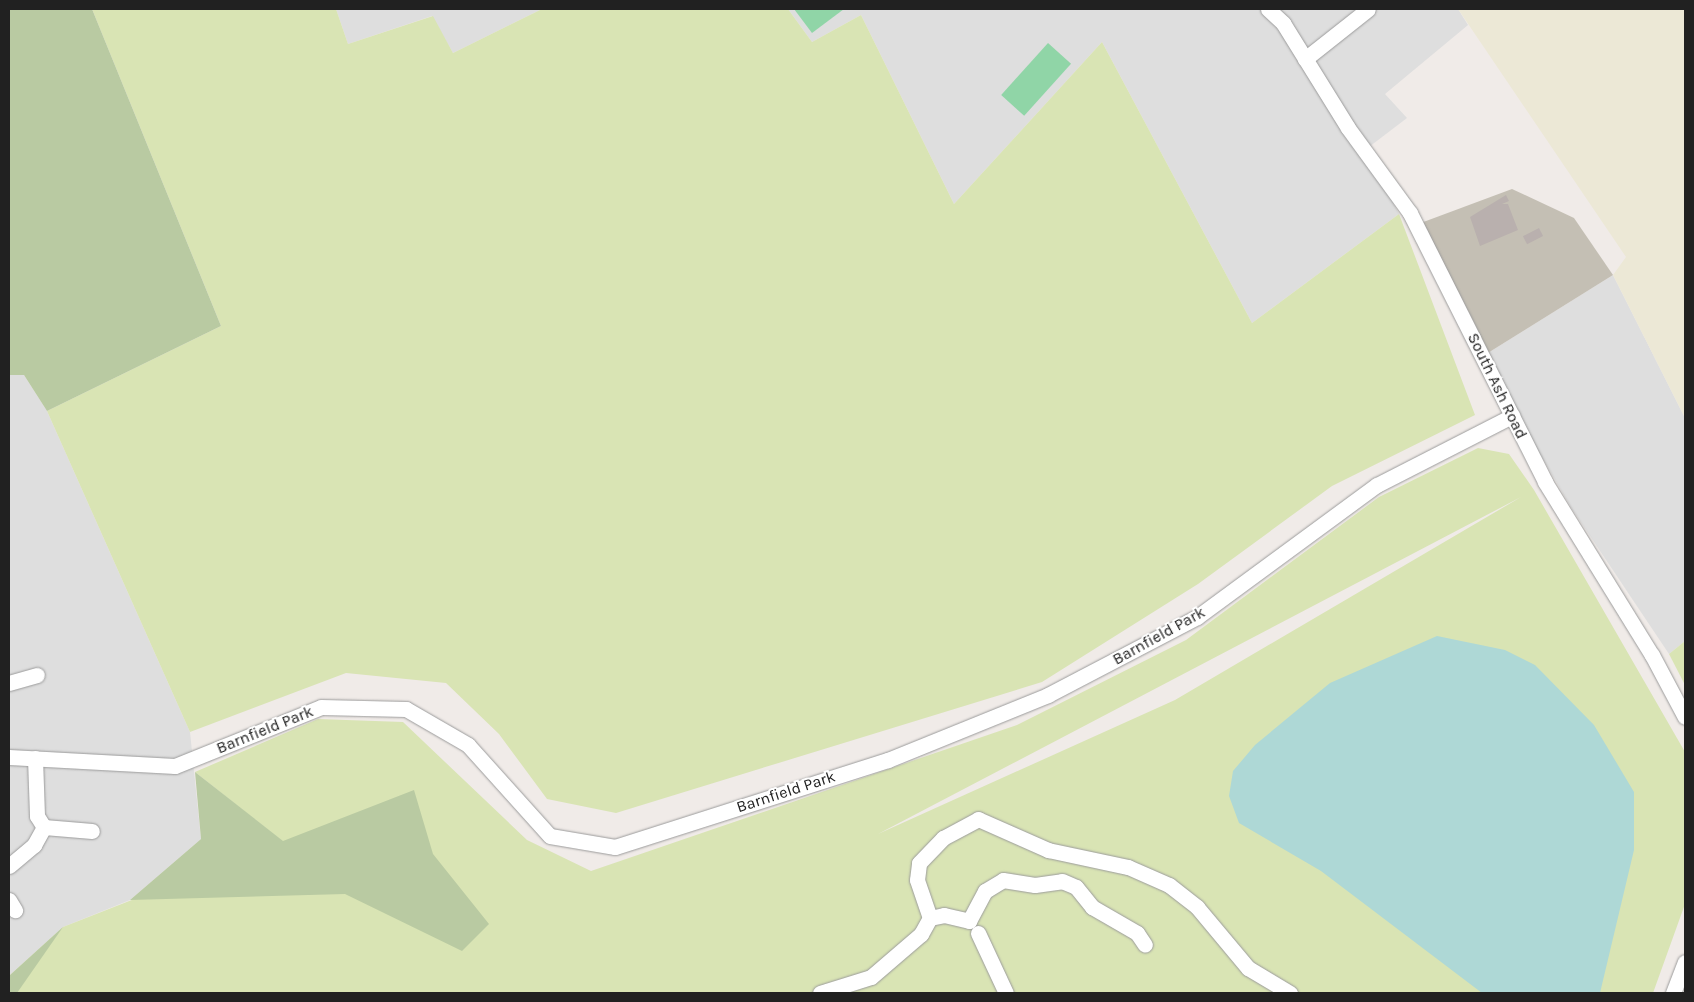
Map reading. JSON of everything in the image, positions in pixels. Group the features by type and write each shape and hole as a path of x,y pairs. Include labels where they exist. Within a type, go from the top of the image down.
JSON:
{"street":[{"name":"South Ash Road","path":"1268,9 1283,24 1426,241 1545,482 1652,654 1685,717"},
{"path":"1305,59 1368,9"},
{"name":"Barnfield Park","path":"9,757 175,766 321,707 406,709 468,745 550,836 615,848 888,760 1048,696 1197,617 1376,485 1512,416"},
{"path":"9,683 37,675"},
{"path":"35,758 37,816 44,827"},
{"path":"820,993 871,977 921,934 930,918 917,880 919,863 952,832 971,821 986,820 1048,850 1128,867 1169,885 1197,907 1248,968 1290,993"},
{"path":"44,827 92,831"},
{"path":"9,866 34,846 44,827"},
{"path":"930,918 944,916 969,921 985,891 1003,880 1035,885 1062,882 1076,887 1092,907 1137,932 1145,945"},
{"path":"978,933 1006,993"},
{"path":"1673,993 1685,962"}],"shaded area":[{"path":"336,9 542,9 453,53 432,16 348,44"},
{"path":"788,9 1458,9 1468,25 1385,94 1407,118 1365,150 1399,214 1252,323 1102,42 954,204 861,15 812,42"},
{"path":"1458,9 1685,9 1685,418 1613,275 1626,257"},
{"path":"1512,189 1574,218 1613,275 1483,356 1418,224"},
{"path":"1613,275 1685,418 1685,641 1669,654 1572,509 1483,356"},
{"path":"9,375 24,375 47,411 190,732 201,839 130,900 63,927 9,976"}],"green space":[{"path":"9,9 92,9 221,326 47,411 24,375 9,375"},
{"path":"92,9 336,9 348,44 433,16 453,53 542,9 788,9 812,42 861,15 954,204 1102,42 1252,323 1399,214 1475,415 1332,486 1198,584 1042,682 616,813 547,799 499,734 446,683 346,673 190,732 47,411 221,326"},
{"path":"794,9 844,9 812,33"},
{"path":"1048,43 1071,64 1024,116 1001,95"},
{"path":"1478,448 1509,454 1534,490 1685,752 1685,904 1653,993 9,993 9,976 63,927 282,841 195,772 318,719 403,722 527,840 591,871 1017,725 1186,640 1379,497","holes":["1521,497 1175,700 878,834"]},
{"path":"1685,641 1685,685 1669,654"},
{"path":"195,772 283,841 414,790 433,854 489,924 462,951 345,894 130,900 201,839"},
{"path":"63,927 17,993 9,993 9,976"}],"water":[{"path":"1437,636 1505,650 1535,665 1594,725 1634,792 1634,850 1600,993 1482,993 1321,871 1239,823 1229,796 1233,771 1255,745 1330,683"}],"building":[{"path":"1506,195 1509,201 1502,204 1508,204 1518,230 1480,246 1470,217"},
{"path":"1539,228 1543,236 1527,244 1523,236"}]}
